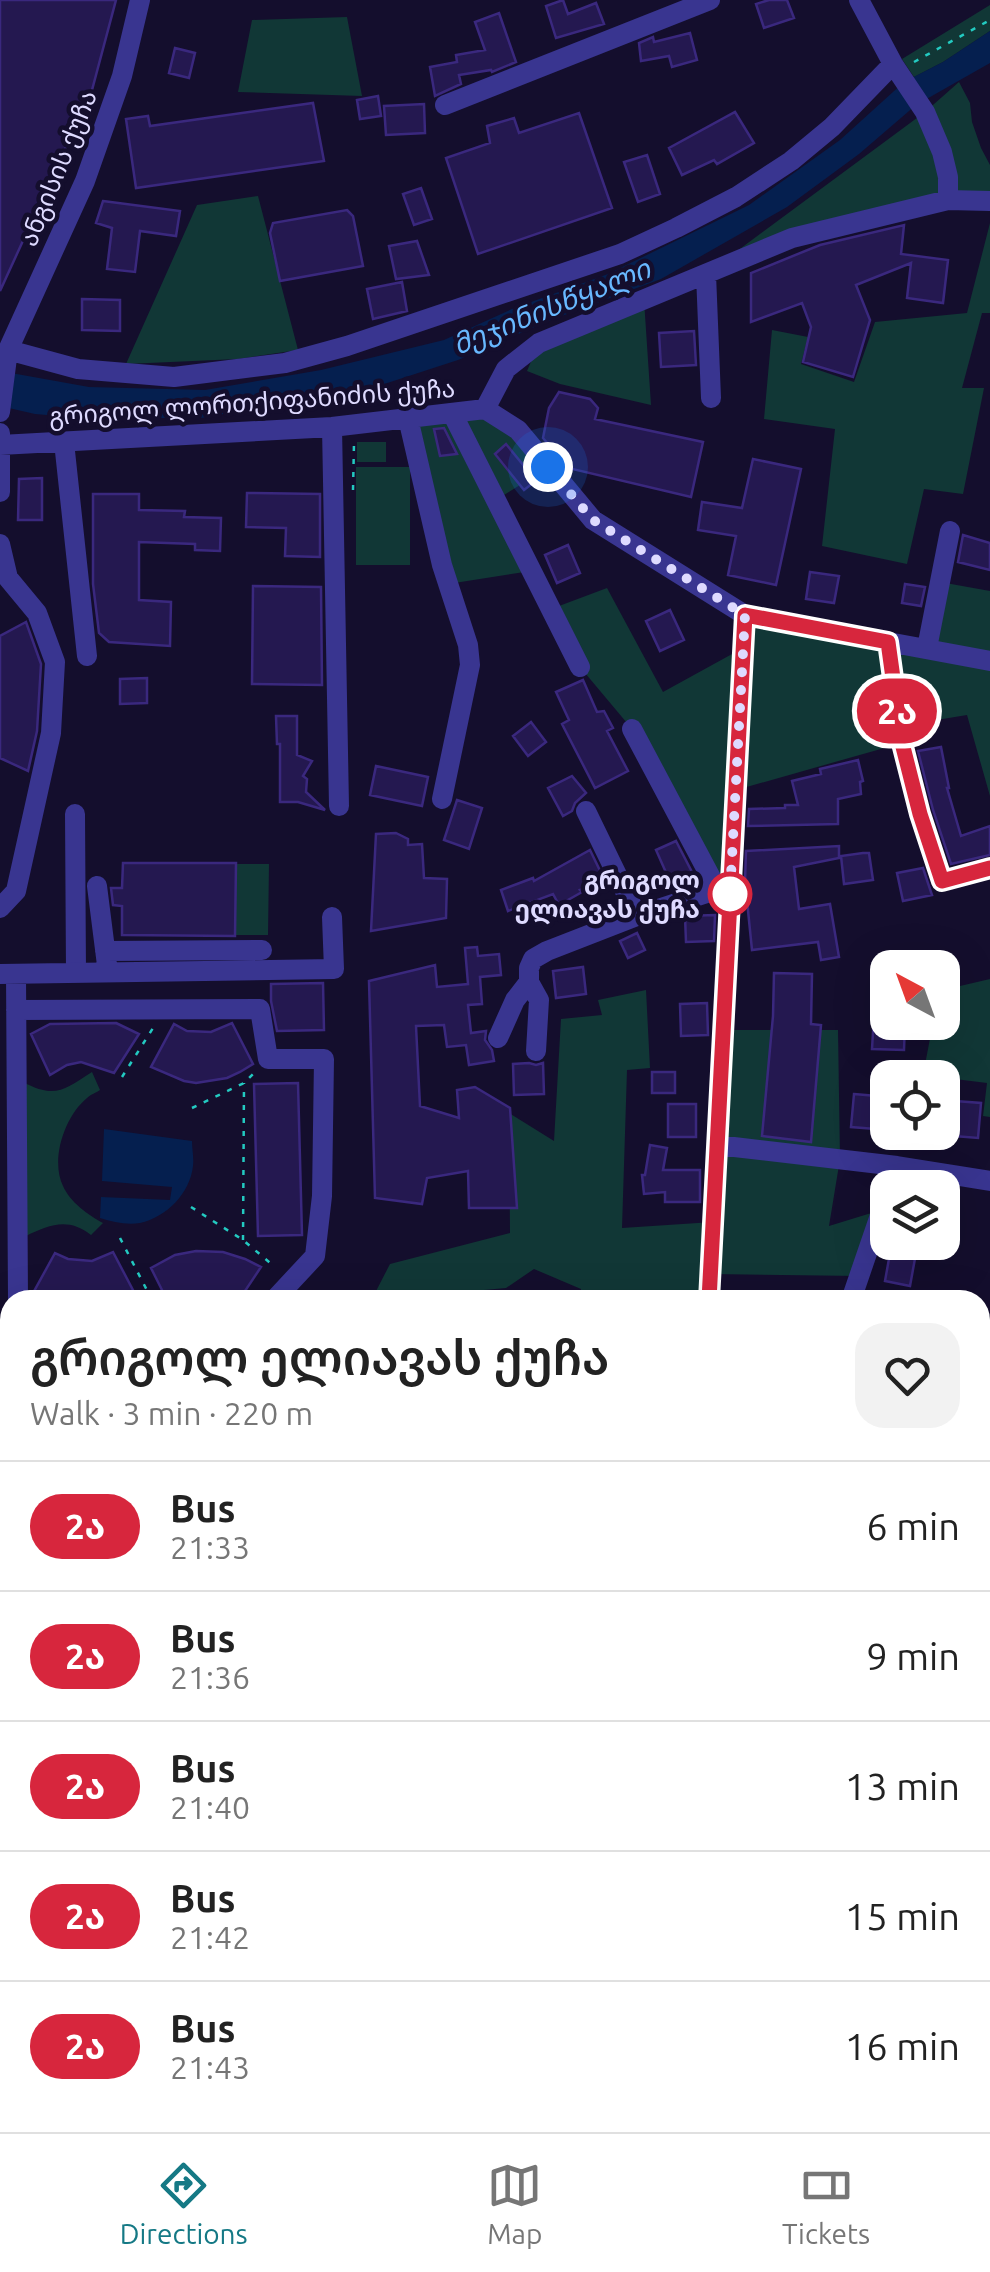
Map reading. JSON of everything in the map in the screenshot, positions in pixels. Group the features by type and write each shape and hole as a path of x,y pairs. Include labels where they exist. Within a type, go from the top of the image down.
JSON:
{"street":[{"name":"ანგისის ქუჩა","path":"0,412 8,350 85,181 122,76 140,0"},
{"path":"446,106 710,0"},
{"path":"859,0 893,64 925,112 942,152 948,200"},
{"path":"8,350 78,369 174,376 284,363 347,346 620,254 676,228 736,197 791,161 832,127 893,64"},
{"name":"გრიგოლ ლორთქიფანიძის ქუჩა","path":"1,441 64,442 332,427 485,409 506,369 540,343 792,238 948,200 990,201"},
{"path":"706,274 711,398"},
{"path":"485,409 518,430 593,520 745,615 990,661"},
{"path":"452,413 580,667"},
{"path":"408,418 470,664 442,799"},
{"path":"332,427 339,806"},
{"path":"0,492 1,441"},
{"path":"64,442 87,656"},
{"path":"927,648 950,531"},
{"path":"0,544 8,578 37,613 54,662 51,734 16,891 0,908"},
{"path":"710,1290 724,887 745,615"},
{"path":"888,642 902,743 942,881 990,868"},
{"path":"632,729 724,887"},
{"path":"586,812 637,916"},
{"path":"75,814 76,973"},
{"path":"97,886 106,962"},
{"path":"536,1051 539,1000 529,982 528,968 533,959 547,950 579,950 637,916 724,887"},
{"path":"106,962 334,969 332,917"},
{"path":"17,1290 8,1192 16,1010 8,974 76,973 106,962 262,950"},
{"path":"498,1038 515,1000 529,982"},
{"path":"16,1010 260,1009 268,1059 324,1059 322,1196 315,1256 284,1290"},
{"path":"717,1145 990,1181"},
{"path":"896,1170 897,1166"},
{"path":"855,1290 870,1245"}],"path":[{"path":"893,64 912,63 990,20"},
{"path":"122,1077 165,1010"},
{"path":"192,1108 244,1082 268,1059"},
{"path":"243,1240 244,1082"},
{"path":"191,1207 243,1240 292,1282"},
{"path":"120,1238 147,1290"}],"green space":[{"path":"990,5 990,31 914,77 902,59"},
{"path":"347,17 362,96 238,92 252,20"},
{"path":"959,82 990,165 990,201 948,200 706,274 925,112"},
{"path":"258,196 298,350 238,359 126,364 197,205"},
{"path":"990,223 990,313 982,313 962,388 984,388 963,494 924,489 907,564 822,546 835,429 764,419 772,330 808,337 801,364 854,382 875,322 967,313"},
{"path":"644,300 651,405 560,384 527,371 539,343"},
{"path":"485,409 549,467 496,500 531,571 448,584 408,418"},
{"path":"357,442 386,442 386,462 357,462"},
{"path":"356,467 410,467 410,565 356,565"},
{"path":"940,582 990,591 990,796 967,715 900,726 902,743 736,790 731,885 717,889 632,729 580,667 551,609 607,588 663,692 743,648 745,615 927,648"},
{"path":"236,864 269,864 268,935 236,935"},
{"path":"990,979 990,1117 983,1116 987,1083 960,1080 960,1060 926,1060 930,1040 960,1040 960,986"},
{"path":"646,990 650,1068 627,1070 622,1228 713,1222 723,1030 838,1030 840,1159 829,1226 870,1213 870,1245 860,1276 711,1274 710,1290 581,1290 534,1269 506,1288 377,1290 390,1264 510,1233 509,1113 554,1141 561,1019 602,1015 598,1000"},
{"path":"92,1072 100,1090 72,1116 62,1139 58,1163 59,1175 70,1197 103,1223 91,1235 74,1226 59,1225 26,1236 23,1082 43,1090 59,1090"}],"water":[{"name":"მეჯინისწყალი","path":"990,31 990,63 916,105 859,154 787,207 661,279 458,360 372,388 201,418 83,418 0,406 0,371 89,387 205,390 321,370 444,340 512,309 608,274 749,205 840,140 904,82"},
{"path":"104,1129 192,1141 191,1176 168,1209 140,1223 100,1218 101,1197 170,1200 172,1187 102,1181"}],"building":[{"path":"0,0 116,0 92,90 0,291"},
{"path":"563,0 568,14 596,3 604,24 556,38 546,6"},
{"path":"787,0 794,18 764,28 756,4"},
{"path":"499,13 516,62 492,72 459,75 461,84 435,96 430,67 457,62 456,55 485,50 475,22"},
{"path":"690,33 697,60 672,67 669,56 641,61 639,43 653,37 654,42"},
{"path":"175,48 195,53 189,78 169,73"},
{"path":"378,96 381,116 360,119 357,100"},
{"path":"313,103 324,161 136,188 126,119 148,116 150,126"},
{"path":"424,104 425,133 386,135 384,106"},
{"path":"735,112 754,143 717,164 714,160 682,175 669,148"},
{"path":"579,113 612,208 478,254 446,158 490,143 487,126 514,118 519,133"},
{"path":"647,155 660,194 638,202 624,162"},
{"path":"421,188 432,219 414,225 403,194"},
{"path":"103,201 180,211 176,236 140,231 135,272 107,269 112,228 96,223"},
{"path":"347,210 353,216 363,266 280,281 270,233 273,223"},
{"path":"904,225 901,254 948,260 943,303 907,298 911,263 856,285 870,320 853,377 803,362 811,327 802,303 751,322 751,273 820,245"},
{"path":"417,241 429,275 396,279 389,246"},
{"path":"402,282 407,311 373,319 367,289"},
{"path":"82,299 120,300 120,331 82,330"},
{"path":"694,331 696,365 661,367 659,333"},
{"path":"559,392 590,399 598,408 595,419 703,442 691,497 568,468 543,438 549,408"},
{"path":"444,428 457,454 440,456 434,429"},
{"path":"506,444 533,477 533,483 524,490 495,454"},
{"path":"753,459 801,469 776,585 728,575 736,536 698,530 702,502 742,508"},
{"path":"42,478 42,520 18,520 19,479"},
{"path":"247,493 320,494 320,557 285,556 286,528 246,527"},
{"path":"93,494 139,494 139,510 185,511 184,517 221,518 220,551 195,550 195,544 139,542 139,600 171,602 170,646 109,642 99,633 93,584"},
{"path":"963,535 990,543 990,570 958,562"},
{"path":"568,545 580,573 557,583 545,555"},
{"path":"810,572 839,576 834,603 806,599"},
{"path":"905,584 925,587 921,606 902,603"},
{"path":"253,586 321,587 322,685 252,684"},
{"path":"670,610 684,640 660,651 646,621"},
{"path":"26,622 41,664 37,731 28,771 0,758 0,636"},
{"path":"147,678 147,703 120,704 120,679"},
{"path":"583,680 597,712 604,711 613,728 607,731 628,771 595,788 562,724 569,720 556,692"},
{"path":"276,716 297,716 297,755 312,761 303,776 307,779 306,792 325,810 298,802 280,802"},
{"path":"531,722 546,742 528,756 513,736"},
{"path":"941,747 947,788 961,836 990,826 990,855 951,864 918,751"},
{"path":"858,760 863,781 861,794 838,799 838,824 748,826 749,809 798,805 792,781"},
{"path":"376,766 428,777 422,806 370,795"},
{"path":"572,776 586,793 563,816 548,788"},
{"path":"457,800 482,808 469,849 444,840"},
{"path":"396,833 408,839 408,845 422,844 424,878 447,879 446,918 371,931 376,834"},
{"path":"676,841 694,876 672,886 656,850"},
{"path":"839,846 839,858 794,867 799,909 830,904 839,957 821,960 818,942 752,950 746,851"},
{"path":"590,850 604,879 559,905 553,894 508,911 501,890 533,878 534,881"},
{"path":"869,853 873,880 844,884 841,856"},
{"path":"123,863 236,863 235,936 122,935 122,906 113,905 111,888 122,888"},
{"path":"923,868 932,895 903,901 897,873"},
{"path":"715,915 714,941 686,942 685,916"},
{"path":"637,933 645,950 628,958 620,941"},
{"path":"477,947 478,956 499,954 501,975 480,977 482,1004 468,1005 471,1033 486,1031 485,1040 494,1061 469,1065 466,1045 447,1047 444,1025 416,1026 420,1106 459,1118 457,1090 475,1087 510,1108 517,1208 469,1208 468,1171 427,1178 422,1204 375,1198 369,981 435,965 437,987 468,984 465,948"},
{"path":"583,967 586,994 556,998 553,971"},
{"path":"774,973 812,974 811,1024 821,1025 811,1142 762,1136"},
{"path":"323,983 324,1030 277,1031 271,984"},
{"path":"707,1003 708,1035 681,1036 680,1004"},
{"path":"116,1023 139,1034 114,1073 81,1062 50,1075 31,1034 50,1024"},
{"path":"232,1023 253,1064 240,1072 196,1083 151,1067 174,1024 187,1031 211,1032"},
{"path":"873,1040 904,1040 904,1050 872,1049"},
{"path":"543,1063 544,1094 514,1095 513,1064"},
{"path":"652,1072 675,1072 675,1093 652,1093"},
{"path":"298,1083 302,1235 258,1236 254,1084"},
{"path":"854,1094 870,1095 870,1129 851,1127"},
{"path":"960,1101 981,1103 978,1138 960,1136"},
{"path":"668,1104 696,1104 696,1137 668,1137"},
{"path":"650,1145 667,1148 663,1170 700,1170 700,1202 665,1202 665,1192 644,1194 642,1175"},
{"path":"113,1252 133,1290 35,1290 55,1253 68,1259 92,1261"},
{"path":"223,1252 261,1267 246,1290 162,1290 151,1268 175,1255"},
{"path":"889,1260 915,1260 910,1286 885,1281"}],"bus line":[{"name":"2ა","path":"710,1290 745,615 888,642 902,743 942,881 990,868"}],"place":[{"name":"გრიგოლ ელიავას ქუჩა","path":"730,894"}],"route":[{"path":"548,467 593,520 745,615 730,894"}]}
